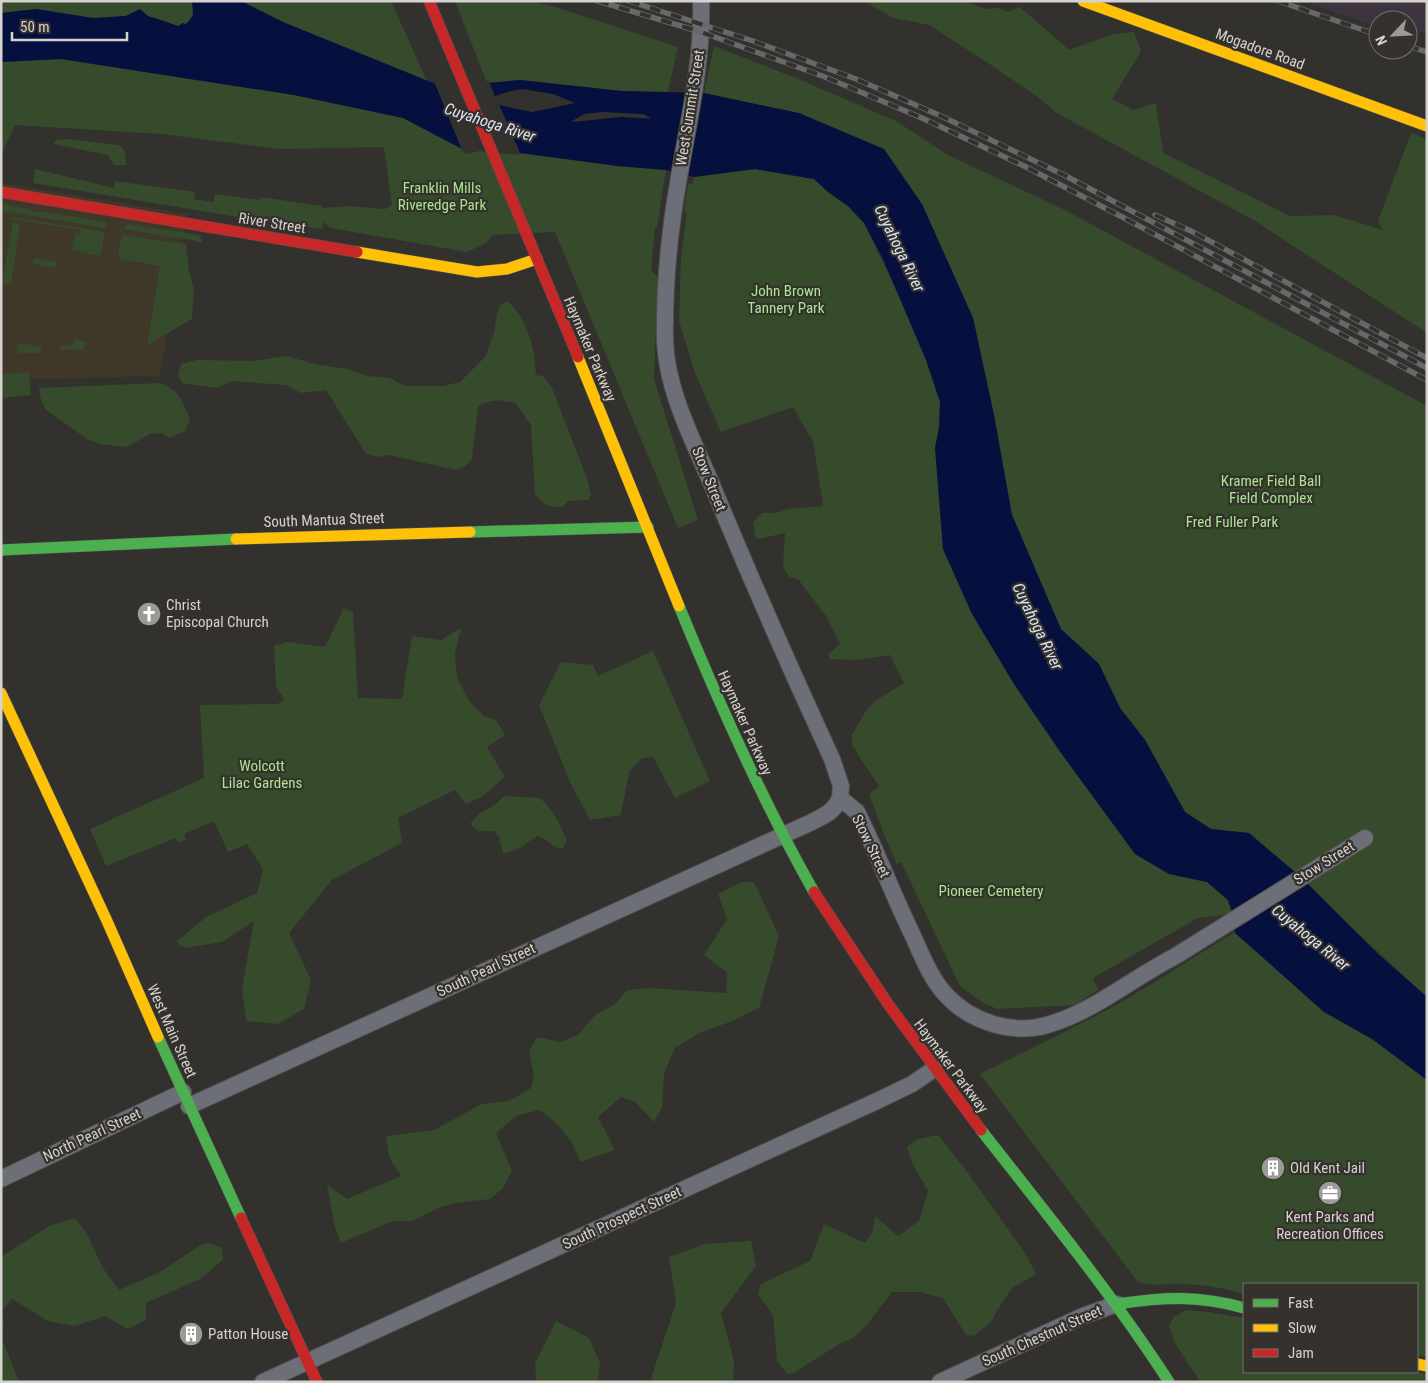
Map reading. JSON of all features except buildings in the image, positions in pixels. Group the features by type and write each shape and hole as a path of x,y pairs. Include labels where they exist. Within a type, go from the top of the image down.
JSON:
{"main road":[{"name":"Haymaker Parkway","path":"429,1 648,527 705,671 782,835 815,894 860,965 934,1069 1093,1271 1169,1382"},
{"name":"Mogadore Road","path":"1083,1 1427,126"},
{"name":"River Street","path":"1,192 477,272 499,272 536,259"},
{"name":"South Mantua Street","path":"1,550 268,537 648,527"},
{"name":"West Main Street","path":"1,693 107,921 186,1099 318,1382"},
{"path":"1117,1304 1157,1298 1200,1297 1243,1308"}],"street":[{"name":"West Summit Street","path":"673,215 700,56 701,1"},
{"name":"Stow Street","path":"673,215 666,274 665,343 668,371 688,428 755,590 832,759 841,786 840,798 857,812 903,916 934,978 946,995 959,1008 982,1020 1016,1028 1045,1026 1065,1019 1093,1005 1203,940 1365,838"},
{"name":"South Pearl Street","path":"186,1099 830,813 836,808 840,798"},
{"name":"South Prospect Street","path":"263,1382 871,1104 905,1088 934,1069"},
{"name":"North Pearl Street","path":"1,1178 186,1099"},
{"name":"South Chestnut Street","path":"940,1382 1078,1318 1117,1304"}],"shaded area":[{"path":"1302,1 1427,1 1427,33 1418,32 1418,10 1368,10 1368,24"},
{"path":"1,183 188,214 160,376 1,380"}],"green space":[{"path":"1,1 192,1 193,11 186,25 178,26 160,19 131,13 126,16 93,18 36,9 1,13"},
{"path":"241,1 391,1 427,81 283,22"},
{"path":"455,1 530,1 555,7 678,47 668,92 622,91 520,80 487,83"},
{"path":"863,1 962,1 987,9 999,8 1007,12 1020,7 1069,50 1113,34 1134,32 1141,51 1112,99 1133,110 1156,103 1163,153 1290,216 1334,215 1383,230 1378,221 1411,133 1427,139 1427,333 1255,221 1055,112 1038,97 929,25 894,18"},
{"name":"Fred Fuller Park","path":"714,46 796,78 896,121 948,155 1065,210 1427,406 1427,997 1249,833 1211,829 1185,812 1145,740 1120,708 1099,664 1061,629 1012,515 994,415 973,318 922,204 704,93"},
{"name":"Franklin Mills Riveredge Park","path":"61,59 294,95 403,118 466,151 479,148 617,166 666,170 657,227 655,227 651,271 658,277 654,379 698,520 678,528 555,232 492,235 486,243 467,252 331,228 324,222 322,229 33,183 35,169 114,188 115,181 195,192 194,199 214,202 215,194 260,200 261,197 322,206 322,208 349,206 385,209 392,205 384,147 280,149 161,134 15,125 1,156 1,62"},
{"path":"68,139 119,145 124,151 126,165 114,165 108,155 53,144 56,140"},
{"path":"755,169 814,179 848,206 864,223 905,309 926,360 940,402 939,428 935,448 943,549 972,614 1014,684 1061,753 1135,854 1169,874 1207,882 1228,900 1232,914 1198,918 1093,978 1098,989 1076,1005 997,1009 980,1001 960,986 901,862 897,864 869,794 879,786 852,744 852,735 867,709 875,701 904,683 890,655 857,660 830,659 828,654 840,644 826,616 798,579 789,577 783,566 785,533 759,539 755,536 753,523 762,513 776,513 788,509 823,506 813,442 793,407 721,432 695,373 679,321 681,257 687,212 684,212 688,184 692,184 694,177"},
{"path":"1,204 30,209 30,211 106,222 106,228 1,211"},
{"path":"13,217 105,232 101,254 97,256 72,250 75,234 79,235 80,230 13,219"},
{"path":"13,221 20,225 11,284 2,283"},
{"path":"127,224 199,235 203,243 123,229"},
{"path":"122,235 186,244 194,290 192,319 147,345 160,266 121,259 118,255"},
{"path":"35,258 55,261 57,265 54,268 34,264 32,260"},
{"path":"508,302 521,317 529,336 534,355 536,375 543,376 552,388 588,481 591,495 588,500 568,501 563,507 553,507 544,504 535,494 531,425 515,403 496,400 478,407 472,459 465,466 456,470 389,455 378,457 366,454 326,390 301,393 286,385 231,381 217,388 182,383 178,374 181,364 197,360 253,361 287,356 314,364 348,369 367,376 390,378 404,386 443,386 460,382 485,357 494,333 497,313 501,304"},
{"path":"74,339 86,342 84,350 60,350 61,345 73,345"},
{"path":"20,343 41,347 42,350 40,353 19,353 16,350"},
{"path":"29,372 31,395 1,398 1,374"},
{"path":"161,383 176,393 182,402 190,419 185,431 169,438 161,433 150,434 127,447 100,444 87,439 45,409 39,388"},
{"name":"Wolcott Lilac Gardens","path":"344,608 353,612 358,698 402,699 412,636 441,640 461,628 455,654 457,678 470,702 484,716 496,720 505,735 487,747 505,777 483,796 466,804 455,790 398,818 402,843 332,880 289,933 311,980 304,1009 278,1024 246,1021 242,988 254,921 222,942 185,948 176,942 206,917 257,893 263,869 247,844 228,852 214,821 184,834 186,840 178,843 176,838 106,866 90,829 204,778 200,705 277,704 285,700 276,687 274,646 288,642 325,647"},
{"path":"653,651 710,781 675,798 653,757 642,758 629,772 621,815 590,820 570,782 539,705 561,662 593,665 598,676"},
{"path":"504,796 540,798 559,822 567,840 563,849 538,836 518,849 503,853 499,837 494,831 478,831 470,824 479,814 496,804"},
{"path":"742,882 754,882 779,936 759,1008 730,1022 701,1032 675,1048 664,1073 662,1108 654,1122 635,1102 621,1097 598,1117 615,1150 580,1162 569,1139 546,1115 539,1110 516,1116 496,1133 512,1171 503,1188 490,1199 456,1203 441,1207 412,1221 392,1221 341,1243 335,1227 327,1185 347,1199 401,1176 389,1157 386,1136 434,1130 482,1104 509,1101 531,1088 534,1076 529,1051 537,1037 560,1042 578,1035 595,1015 614,1005 627,990 649,988 726,993 727,973 704,955 727,919 718,894"},
{"path":"1235,932 1324,1012 1372,1039 1427,1080 1427,1357 1418,1355 1418,1283 1243,1283 1243,1294 1221,1288 1189,1284 1155,1285 1138,1282 980,1074 1107,1010"},
{"path":"938,1135 965,1169 1025,1253 1036,1274 1012,1288 991,1322 974,1336 966,1335 943,1298 919,1292 892,1292 866,1326 853,1338 841,1343 792,1374 787,1374 777,1361 773,1315 758,1294 761,1284 810,1261 824,1224 865,1243 873,1231 875,1216 898,1236 919,1221 928,1191 912,1163 907,1147 918,1139"},
{"path":"75,1218 86,1232 103,1268 119,1290 160,1272 202,1244 209,1243 222,1248 223,1260 200,1279 146,1303 146,1320 128,1329 105,1316 75,1326 48,1321 12,1299 2,1311 4,1323 2,1339 19,1382 1,1382 1,1257 49,1226"},
{"path":"751,1241 756,1266 721,1313 734,1361 733,1382 653,1382 651,1378 676,1303 669,1257 705,1244"},
{"path":"1186,1310 1243,1318 1243,1373 1418,1372 1427,1374 1427,1382 1200,1382 1175,1343 1169,1325 1174,1317"},
{"path":"556,1321 589,1338 600,1363 598,1382 536,1382 535,1363"}],"water":[{"path":"192,1 241,1 283,22 443,87 520,80 622,91 704,93 799,113 884,149 922,204 973,318 994,415 1012,515 1061,629 1099,664 1120,708 1145,740 1185,812 1211,829 1249,833 1302,878 1377,953 1427,997 1427,1080 1372,1039 1324,1012 1235,933 1235,921 1228,900 1207,882 1169,874 1135,854 1061,753 1014,684 972,614 943,549 935,448 939,428 940,402 926,360 883,259 864,223 848,206 814,179 755,169 694,177 666,170 617,166 479,148 466,151 403,118 294,95 61,59 1,62 1,13 36,9 93,18 126,16 140,9 148,16 178,26 183,23 186,24 193,16","holes":["523,89 553,94 575,103 532,112 480,101","603,112 643,114 649,117 656,126 622,135 597,136 574,129 572,121 584,114"]}],"pier":[{"path":"434,81 443,85 489,81 496,99 489,101 498,102 521,155 479,151 463,153"}],"waterway":[{"name":"Cuyahoga River","path":"555,138 622,131 672,134"}],"railway":[{"path":"598,1 701,32 825,77 922,118 1024,166 1427,380"},
{"path":"629,1 753,41 856,79 941,116 1064,175 1427,368"},
{"path":"1278,1 1368,32"},
{"path":"1418,49 1427,52"},
{"path":"1155,215 1191,231 1427,358"}],"traffic: fast":[{"path":"470,532 648,527"},
{"path":"1,550 236,539"},
{"path":"679,606 742,751 814,892"},
{"path":"158,1037 241,1218"},
{"path":"981,1130 1102,1285 1169,1382"},
{"path":"1117,1304 1181,1298 1212,1301 1243,1308"}],"traffic: slow":[{"path":"1083,1 1427,126"},
{"path":"357,252 477,272 507,269 537,259"},
{"path":"578,357 679,606"},
{"path":"236,539 470,532"},
{"path":"1,693 107,921 158,1037"},
{"path":"1418,1364 1427,1366"}],"traffic: jam":[{"path":"429,1 578,357"},
{"path":"1,192 357,252"},
{"path":"814,892 888,1004 981,1130"},
{"path":"241,1218 317,1382"}],"place":[{"name":"Christ Episcopal Church","path":"149,614"},
{"name":"Old Kent Jail","path":"1273,1168"},
{"name":"Kent Parks and Recreation Offices","path":"1330,1193"},
{"name":"Patton House","path":"191,1334"}],"park label":[{"name":"John Brown Tannery Park","path":"786,300"},
{"name":"Kramer Field Ball Field Complex","path":"1271,490"},
{"name":"Pioneer Cemetery","path":"991,891"}]}
